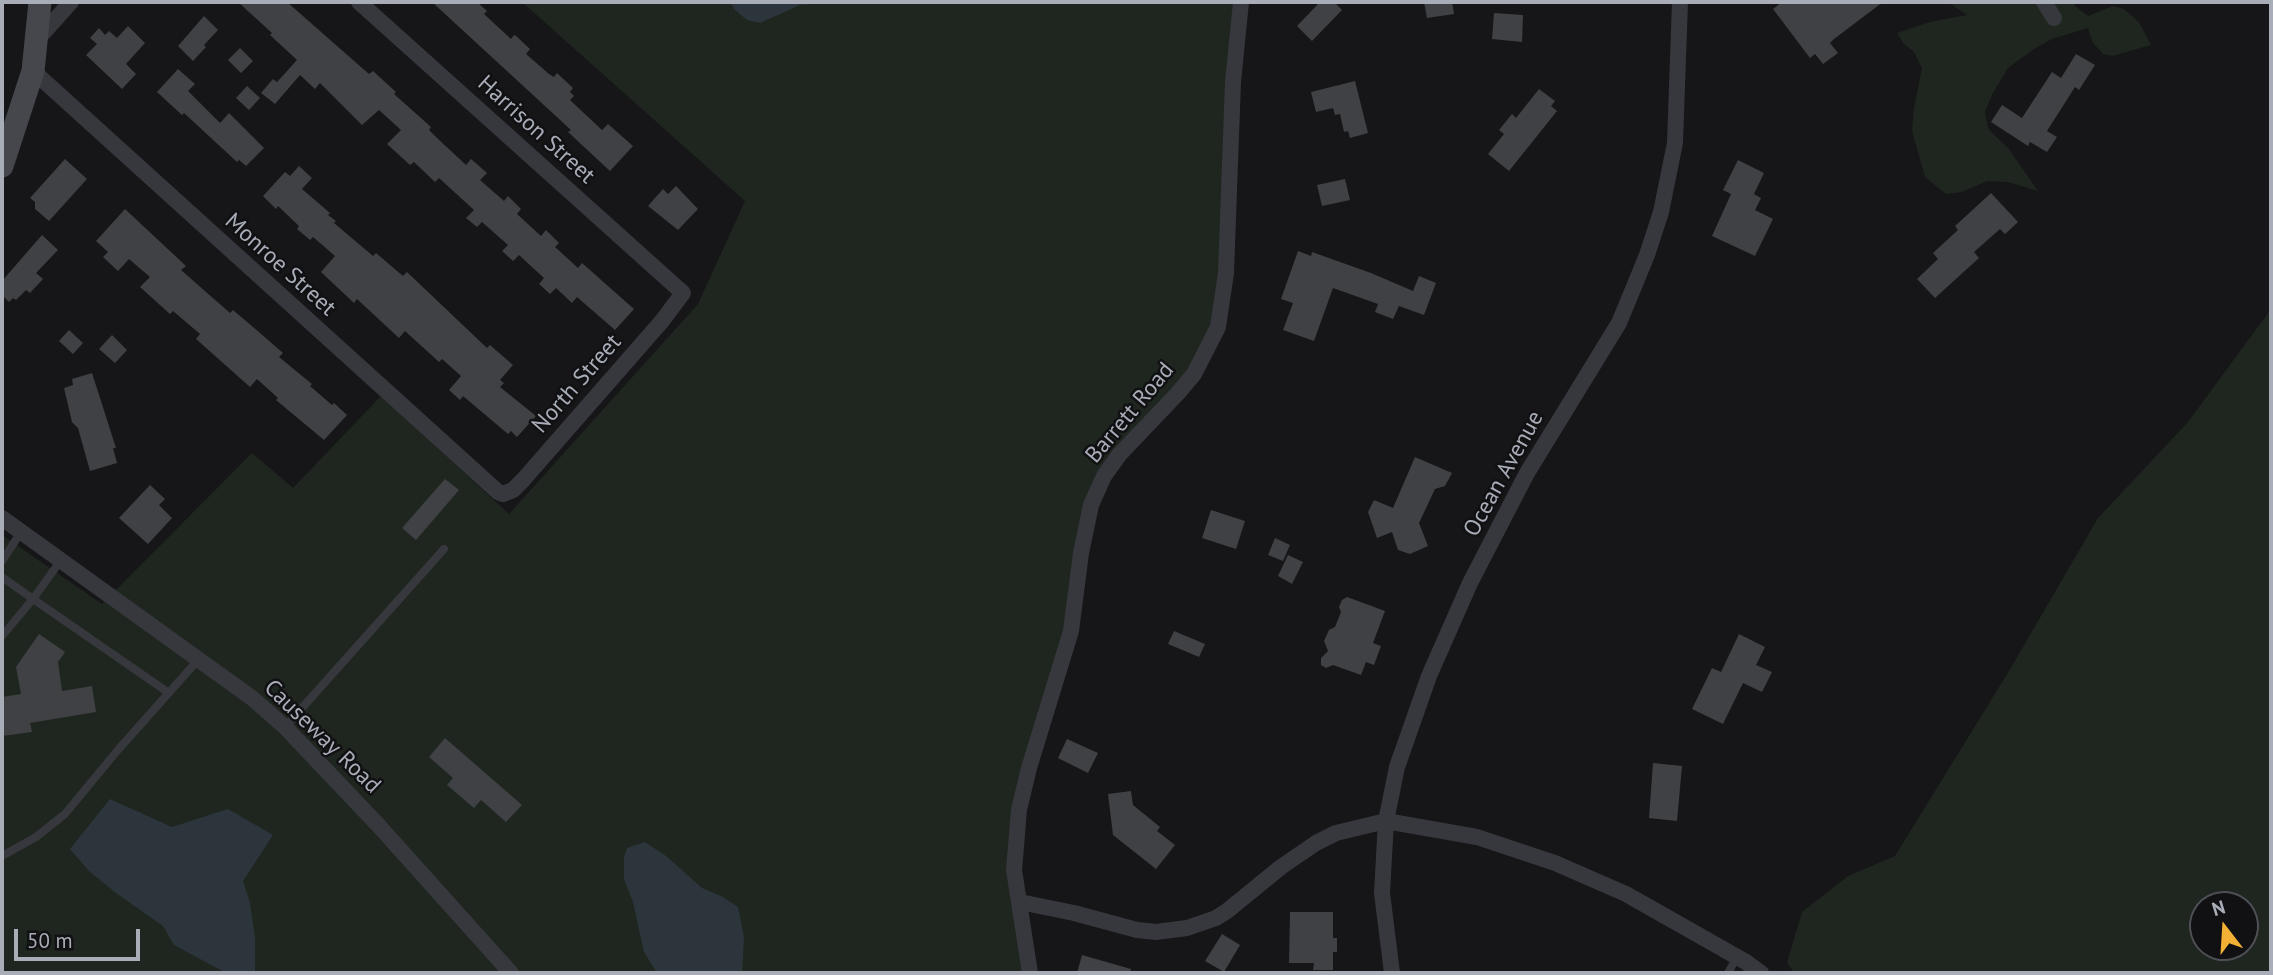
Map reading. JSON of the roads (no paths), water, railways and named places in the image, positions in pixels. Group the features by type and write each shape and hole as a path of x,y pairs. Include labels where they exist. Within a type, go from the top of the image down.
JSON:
{"main road":[{"path":"2,166 33,71 40,2"}],"street":[{"path":"37,40 71,2"},
{"name":"Harrison Street","path":"359,2 683,293"},
{"name":"Barrett Road","path":"1030,973 1014,870 1019,810 1029,768 1071,631 1080,554 1091,505 1104,475 1119,455 1194,374 1218,327 1226,273 1233,82 1241,2"},
{"name":"Ocean Avenue","path":"1392,973 1382,893 1385,821 1397,767 1429,676 1470,583 1527,473 1619,323 1647,256 1661,212 1675,143 1680,2"},
{"path":"2044,2 2054,18"},
{"name":"Monroe Street","path":"33,71 498,492"},
{"name":"North Street","path":"498,492 503,494 523,480 662,321 683,293"},
{"name":"Causeway Road","path":"2,518 252,698 285,727 379,826 511,973"},
{"path":"1020,902 1137,930 1156,932 1187,928 1216,918 1227,911 1281,867 1316,843 1336,833 1385,821 1477,837 1555,863 1626,894 1737,957 1760,973"}],"lane":[{"path":"2,561 21,532"},
{"path":"285,727 444,549"},
{"path":"2,636 61,560"},
{"path":"2,577 169,693"},
{"path":"2,856 36,837 65,814 198,660"},
{"path":"1728,973 1737,957"}]}
